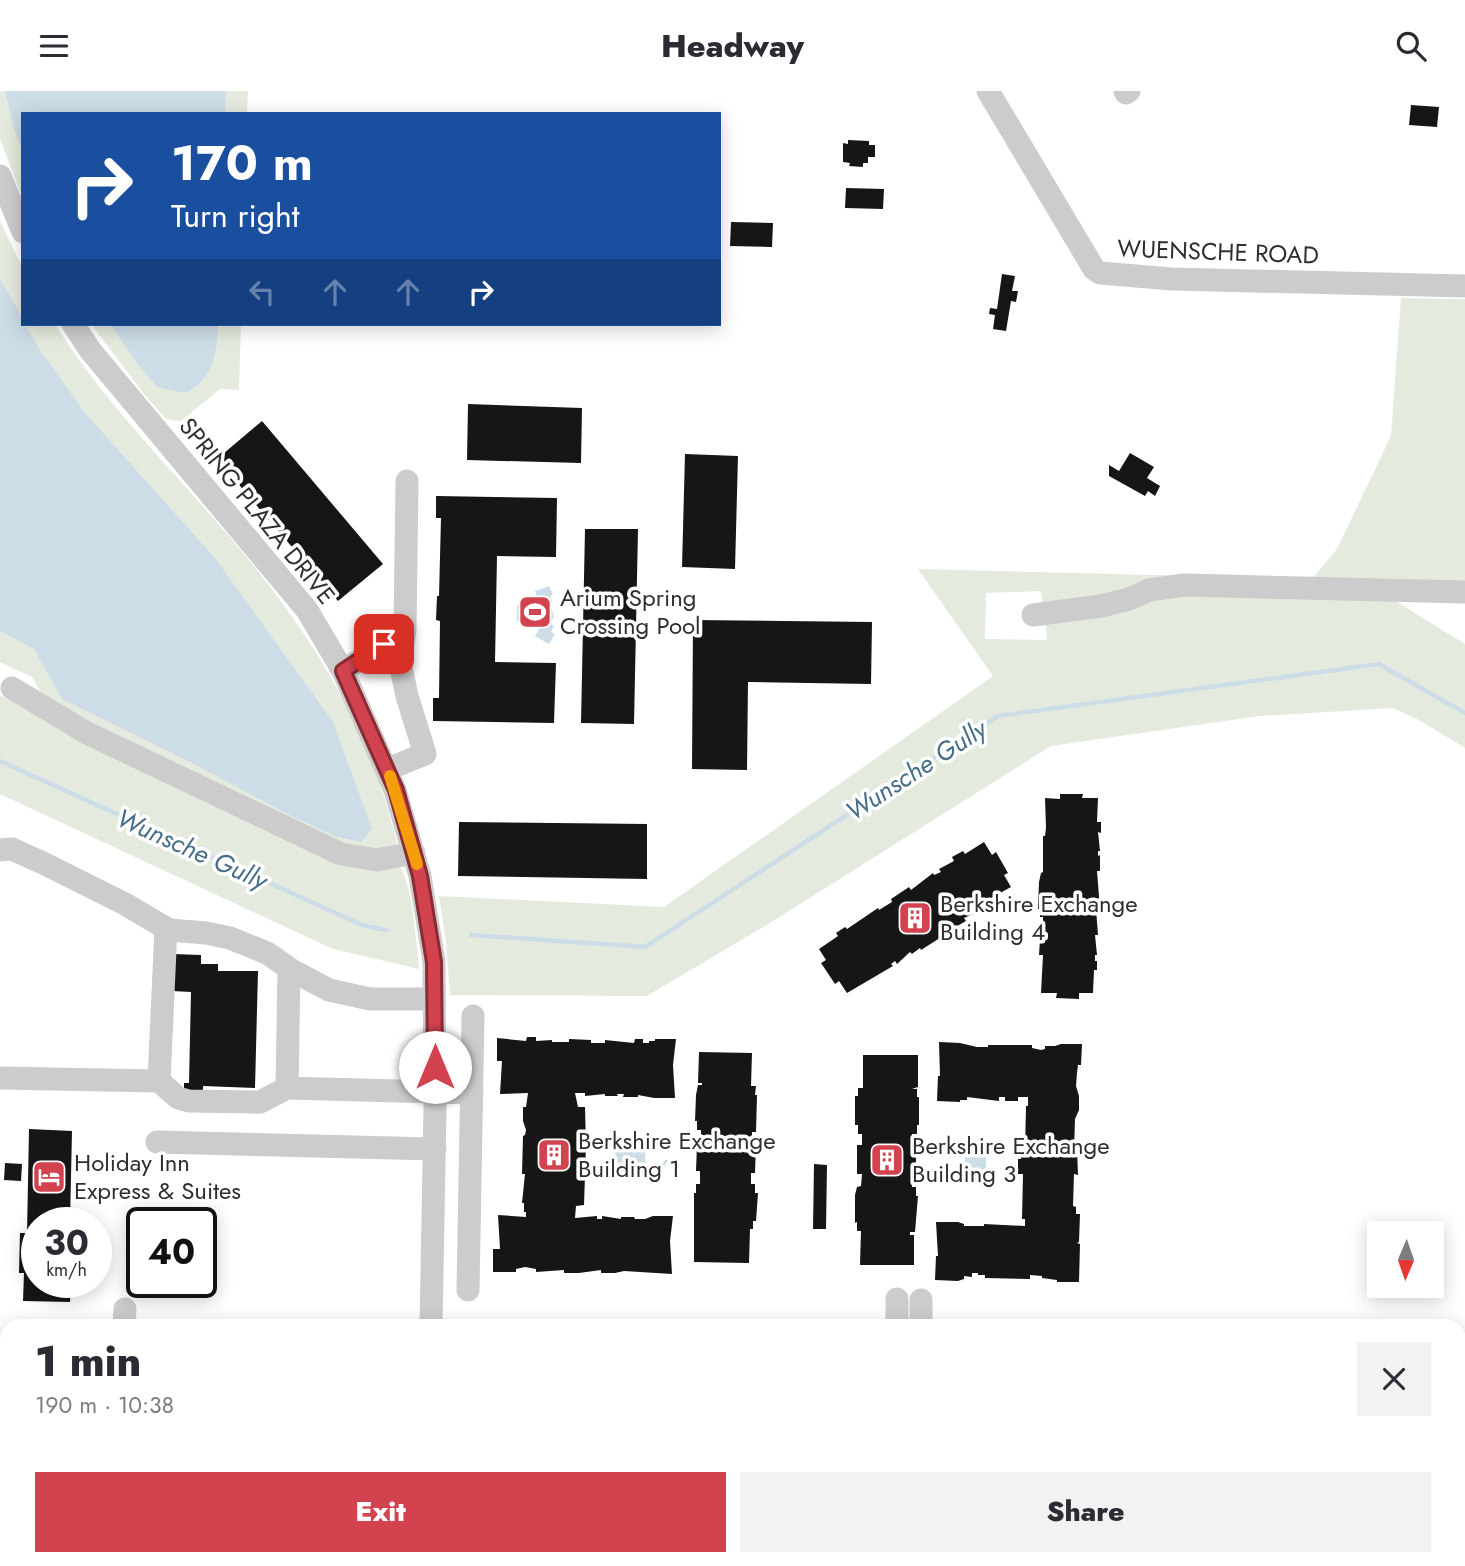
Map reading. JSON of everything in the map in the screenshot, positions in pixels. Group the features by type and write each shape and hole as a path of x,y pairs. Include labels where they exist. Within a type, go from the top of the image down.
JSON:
{"street":[{"name":"WUENSCHE ROAD","path":"988,91 1094,269 1100,273 1171,279 1465,286"},
{"path":"0,176 21,227"},
{"name":"SPRING PLAZA DRIVE","path":"74,326 90,350 285,581 306,610 343,671 388,769 420,876 434,962 435,1149 431,1319"},
{"path":"388,769 425,754 400,663 405,630 407,481"},
{"path":"1033,615 1101,606 1129,599 1149,590 1184,585 1465,592"},
{"path":"343,671 405,630"},
{"path":"12,688 87,733 341,854 377,860 414,853"},
{"path":"0,850 12,849 43,863 166,928 230,938 267,953 289,969 329,990 370,999 435,999"},
{"path":"159,1081 166,928"},
{"path":"287,1088 289,969"},
{"path":"468,1290 473,1016"},
{"path":"0,1078 159,1081 178,1098 189,1101 260,1102 287,1088 471,1093"},
{"path":"157,1142 435,1149"},
{"path":"434,1212 469,1215"},
{"path":"897,1299 897,1319"},
{"path":"921,1300 921,1319"}],"shaded area":[{"path":"0,91 248,91 247,112 21,112 21,194 0,139"},
{"path":"0,221 21,265 21,326 56,326 95,381 253,565 290,614 339,691 366,746 387,805 397,842 396,848 355,852 258,809 44,698 32,677 0,662"},
{"path":"1401,298 1465,299 1465,587 1196,580 1157,583 1131,594 1103,601 1043,608 1041,591 986,593 985,639 1047,640 1045,618 1090,614 1134,603 1155,593 1186,589 1381,592 1465,644 1465,748 1421,721 1393,708 1260,716 1051,746 765,926 647,996 450,995 439,896 664,907 993,676 918,569 1312,579 1337,549 1391,436"},
{"path":"93,326 241,326 239,390 220,389 181,421 166,419"},
{"path":"0,696 24,703 228,805 398,864 407,883 410,898 419,969 333,949 0,794"}],"water":[{"path":"5,91 226,91 225,112 21,112 21,146"},
{"path":"0,279 21,316 21,326 26,326 85,413 215,558 333,722 372,829 361,842 337,837 62,699 34,649 0,631"},
{"path":"111,326 218,326 212,364 203,380 186,393 157,387"},
{"name":"Arium Spring Crossing Pool","path":"549,586 553,595 550,596 550,605 554,616 550,624 554,626 551,632 555,634 549,644 535,636 539,629 535,626 537,622 517,621 517,605 522,608 537,607 535,591"},
{"path":"650,1135 659,1138 666,1145 665,1148 655,1141 648,1147 645,1155 651,1171 657,1171 665,1160 668,1160 660,1174 649,1178 630,1169 613,1169 611,1165 616,1155 611,1146 617,1141 628,1144"},
{"path":"969,1140 984,1140 986,1145 986,1179 983,1179 983,1183 968,1183 968,1178 965,1178 965,1144 968,1144"}],"building":[{"path":"1411,105 1439,107 1437,127 1409,125"},
{"path":"848,140 869,141 869,145 875,145 875,157 868,157 868,163 863,163 863,167 849,166 850,163 843,162 843,143 848,144"},
{"path":"846,188 884,189 883,209 845,208"},
{"path":"731,222 773,223 772,247 730,246"},
{"path":"1002,274 1015,276 1012,291 1018,291 1016,302 1011,301 1006,331 993,329 995,315 989,314 990,308 997,309"},
{"path":"468,404 582,408 581,463 467,460"},
{"path":"262,421 383,564 338,601 217,459"},
{"path":"1130,453 1154,467 1147,478 1160,486 1155,496 1148,491 1145,496 1109,476 1109,465 1119,471"},
{"path":"685,454 738,456 735,569 682,567"},
{"path":"436,496 557,498 556,557 497,556 495,662 556,663 554,723 433,721 433,698 439,698 440,621 436,620 441,518 436,518"},
{"path":"585,529 638,529 634,724 581,723"},
{"path":"693,620 872,622 871,684 748,682 747,770 692,769"},
{"path":"1060,794 1083,794 1082,798 1098,798 1097,822 1101,822 1101,833 1098,832 1100,871 1097,871 1100,909 1096,909 1098,935 1095,935 1097,970 1094,970 1093,993 1079,993 1079,999 1056,998 1057,993 1041,993 1043,955 1039,955 1042,939 1040,921 1043,921 1043,917 1040,917 1038,909 1039,882 1043,872 1043,836 1046,828 1045,798 1060,799"},
{"path":"459,822 647,824 647,879 458,876"},
{"name":"Berkshire Exchange Building 4","path":"984,842 992,855 996,852 1008,873 1004,875 1011,887 984,902 978,907 980,911 964,918 966,921 952,929 949,928 943,936 921,950 920,948 912,954 910,952 897,964 895,961 891,964 893,966 847,993 839,981 835,984 821,963 826,960 819,949 838,936 836,933 845,927 847,929 878,908 879,910 892,902 891,899 909,887 911,890 933,873 934,875 941,872 939,869 954,861 952,857 963,851 965,854"},
{"path":"173,954 201,955 201,964 218,964 218,971 258,971 255,1088 203,1086 203,1092 184,1091 184,1083 189,1083 191,992 172,991"},
{"name":"Berkshire Exchange Building 1","path":"527,1037 536,1037 536,1041 569,1042 569,1039 591,1040 591,1043 605,1043 605,1040 634,1043 635,1039 643,1039 643,1043 649,1043 655,1039 676,1039 673,1065 675,1098 638,1095 623,1097 624,1094 585,1096 585,1093 575,1093 578,1107 585,1107 586,1145 584,1205 576,1206 575,1218 597,1216 597,1219 602,1219 602,1216 645,1219 653,1216 673,1216 670,1241 672,1274 624,1271 601,1273 601,1270 579,1273 564,1273 564,1270 536,1272 536,1269 525,1267 516,1269 516,1272 493,1272 493,1249 500,1249 498,1215 526,1217 522,1203 525,1174 522,1174 523,1136 526,1130 523,1107 526,1107 528,1093 500,1094 502,1061 497,1061 497,1038 526,1041"},
{"path":"939,1042 977,1047 1032,1045 1032,1048 1041,1050 1045,1049 1045,1046 1082,1044 1076,1086 1079,1110 1075,1119 1074,1150 1077,1150 1078,1175 1074,1174 1073,1206 1076,1207 1076,1214 1080,1214 1077,1243 1080,1244 1079,1282 1057,1282 1030,1275 1030,1279 985,1278 985,1275 978,1273 972,1273 972,1277 964,1276 964,1279 958,1281 935,1280 938,1256 936,1222 958,1222 964,1226 1025,1226 1025,1219 1022,1219 1023,1174 1018,1174 1018,1159 1021,1159 1021,1151 1025,1151 1028,1106 1028,1097 1018,1097 1018,1101 1005,1101 1005,1097 999,1097 999,1101 967,1097 967,1100 960,1102 937,1101 940,1076"},
{"path":"699,1052 752,1053 751,1086 756,1086 757,1095 756,1132 752,1132 752,1144 756,1144 755,1173 751,1173 751,1184 755,1184 755,1193 758,1193 756,1221 753,1221 753,1229 750,1229 749,1263 694,1262 694,1193 696,1184 700,1184 700,1171 696,1171 697,1144 701,1144 701,1130 697,1130 695,1121 696,1095 698,1085 702,1085 698,1083"},
{"name":"Berkshire Exchange Building 3","path":"863,1055 918,1055 918,1087 912,1089 917,1089 919,1097 919,1125 917,1134 912,1134 912,1147 916,1147 916,1175 912,1175 912,1187 916,1187 918,1196 915,1232 910,1232 910,1235 914,1235 914,1265 860,1265 861,1231 857,1231 857,1222 855,1223 855,1195 857,1187 861,1186 862,1174 857,1174 857,1145 862,1145 862,1134 858,1134 858,1125 855,1125 855,1096 858,1096 858,1088 863,1088"},
{"name":"Holiday Inn Express & Suites","path":"29,1129 72,1131 70,1207 28,1207"},
{"path":"5,1163 22,1164 21,1181 4,1180"},
{"path":"814,1164 827,1165 826,1229 813,1229"},
{"name":"Holiday Inn Express & Suites","path":"20,1233 21,1273 19,1273"},
{"name":"Holiday Inn Express & Suites","path":"23,1298 70,1298 70,1302 23,1301"}],"waterway":[{"name":"Wunsche Gully","path":"471,935 645,947 998,716 1379,664 1465,713"},
{"name":"Wunsche Gully","path":"0,761 362,925 386,930"}],"slow traffic":[{"path":"390,776 417,864"}],"place":[{"name":"Arium Spring Crossing Pool","path":"535,612"},
{"name":"Berkshire Exchange Building 4","path":"915,918"},
{"name":"Berkshire Exchange Building 1","path":"554,1155"},
{"name":"Berkshire Exchange Building 3","path":"887,1160"},
{"name":"Holiday Inn Express & Suites","path":"49,1177"}],"route":[{"path":"384,644 343,671 396,790 420,876 434,962 435,1067"}]}
